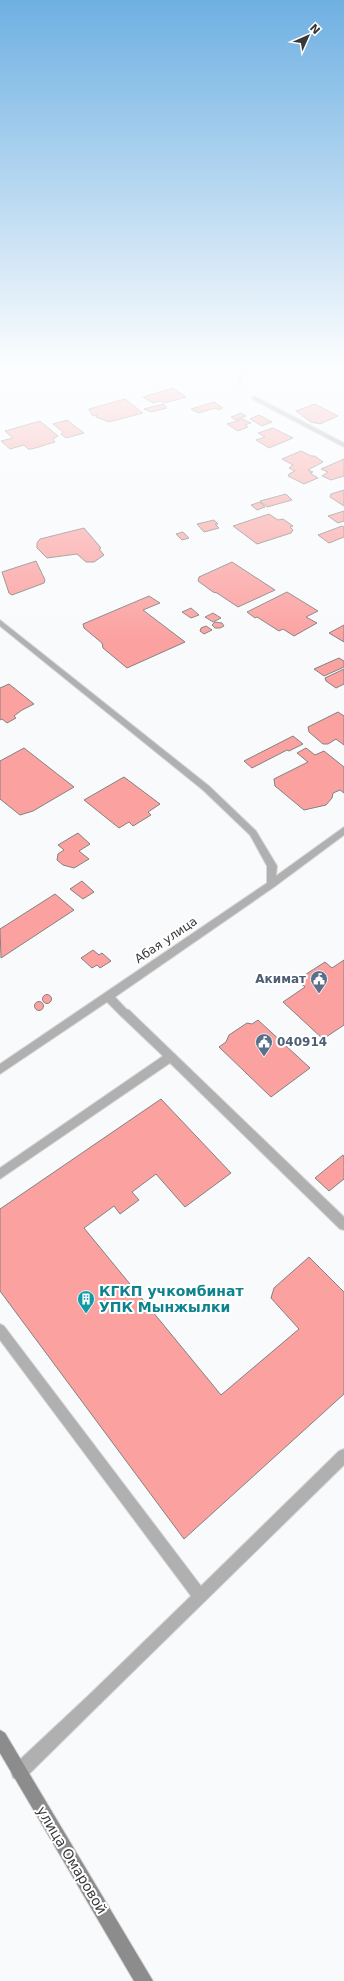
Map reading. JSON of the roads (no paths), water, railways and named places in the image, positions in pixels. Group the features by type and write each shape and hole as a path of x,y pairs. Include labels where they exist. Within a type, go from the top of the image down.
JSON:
{"street":[{"path":"0,622 206,788 253,833 272,866 271,885"},
{"name":"Абая улица","path":"0,1070 271,885 344,830"},
{"path":"108,996 344,1225"},
{"path":"0,1174 170,1056"},
{"path":"0,1330 199,1595"},
{"path":"19,1772 95,1699 199,1595 344,1456"},
{"name":"улица Омаровой","path":"0,1738 144,1981"}],"place":[{"name":"Акимат","path":"319,994"},
{"name":"040914","path":"264,1057"},
{"name":"КГКП учкомбинат УПК Мынжылки","path":"86,1314"}]}
